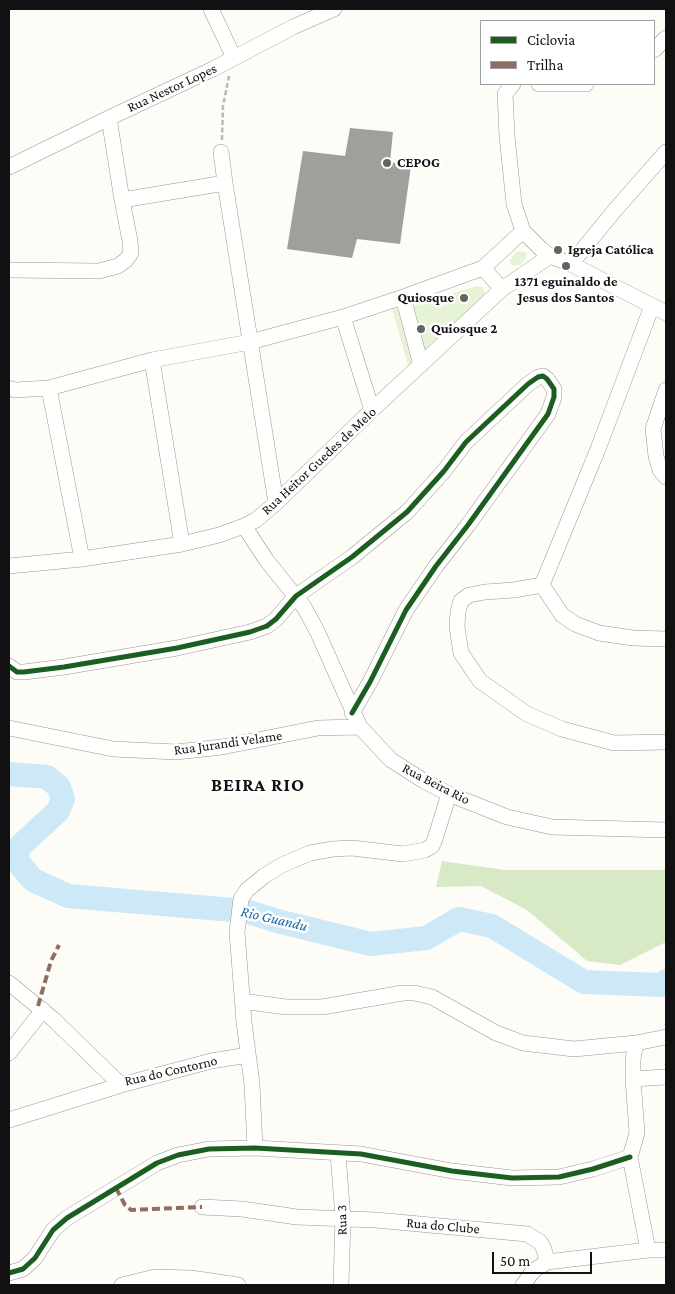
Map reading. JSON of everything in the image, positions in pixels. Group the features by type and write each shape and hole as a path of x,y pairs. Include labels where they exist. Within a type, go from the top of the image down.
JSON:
{"street":[{"path":"212,9 234,58"},
{"name":"Rua Nestor Lopes","path":"9,167 213,69 293,27 334,9"},
{"path":"655,49 666,38"},
{"path":"512,85 505,94 507,136 514,204 524,231 550,256 571,264 666,313"},
{"path":"9,270 99,270 118,266 130,254 130,241 109,118"},
{"path":"221,152 276,503"},
{"path":"571,264 666,152"},
{"path":"122,200 225,183"},
{"path":"11,389 49,388 152,360 250,342 343,317 483,268 524,231"},
{"name":"Rua Heitor Guedes de Melo","path":"9,566 82,559 182,544 218,535 256,520 502,290 550,256"},
{"path":"483,268 502,290"},
{"path":"403,297 422,365"},
{"path":"542,585 598,449 652,306"},
{"path":"343,317 372,410"},
{"path":"152,360 182,544"},
{"path":"9,666 17,672 64,667 177,648 250,632 267,626 276,619 296,596 352,557 406,512 444,471 466,442 528,384 543,376 554,389 554,397 548,414 436,566 406,610 370,682 352,713"},
{"path":"49,388 82,559"},
{"path":"666,390 653,430 656,456 660,470 666,477"},
{"name":"Rua Beira Rio","path":"244,526 267,561 296,596 316,631 360,727 391,760 449,794 507,817 552,827 666,830"},
{"path":"542,585 562,615 575,624 599,634 666,639"},
{"path":"542,585 469,595 461,601 457,628 461,653 480,681 527,714 562,729 614,743 666,742"},
{"name":"Rua Jurandi Velame","path":"9,728 113,748 176,752 222,747 318,728 360,727"},
{"path":"255,1148 252,1084 242,1001 237,932 241,898 247,890 264,876 282,865 310,854 333,849 352,848 403,854 425,850 432,846 435,839 449,794"},
{"name":"Rua do Contorno","path":"9,982 43,1010 121,1084 211,1061 248,1055"},
{"path":"242,1001 286,1007 322,1006 394,994 414,993 432,997 496,1033 523,1043 574,1050 636,1043 666,1037"},
{"path":"9,1053 43,1010"},
{"path":"636,1043 633,1059 633,1079 637,1133 630,1157 648,1250"},
{"path":"633,1079 666,1076"},
{"path":"9,1120 121,1084"},
{"path":"9,1273 23,1269 35,1258 53,1230 67,1218 157,1163 178,1154 209,1149 255,1148 361,1154 452,1171 512,1178 559,1176 593,1169 630,1157"},
{"name":"Rua 3","path":"338,1154 343,1218 341,1285"},
{"name":"Rua do Clube","path":"202,1207 242,1209 297,1217 343,1218 526,1234 540,1242 547,1262"},
{"path":"523,1285 532,1271 547,1262 648,1250 666,1250"},
{"path":"122,1285 155,1278 238,1285"}],"path":[{"path":"221,152 223,106 234,58"}],"green space":[{"path":"516,252 525,252 527,255 521,265 511,265 509,262"},
{"path":"478,286 483,288 485,295 480,302 408,365 392,309"},
{"path":"442,861 505,870 666,870 666,942 620,965 587,961 527,910 481,886 436,887"}],"building":[{"path":"350,128 393,132 390,162 411,166 400,244 357,239 352,258 287,249 303,151 345,156"}],"waterway":[{"name":"Rio Guandu","path":"9,774 47,777 59,787 63,799 58,811 19,847 16,860 33,880 68,896 245,911 281,922 371,944 426,938 459,919 492,926 584,982 661,985 666,981"}],"marked path":[{"path":"38,1006 51,961 59,945"},
{"path":"116,1188 125,1205 131,1210 202,1207"}],"cycle path":[{"path":"9,666 17,672 64,667 177,648 250,632 267,626 276,619 296,596 352,557 407,512 444,471 466,442 528,384 543,376 554,389 554,397 548,414 436,566 406,610 370,682 352,713"},
{"path":"9,1273 23,1269 35,1258 53,1230 67,1218 157,1163 178,1155 209,1149 255,1148 361,1154 452,1171 512,1178 559,1177 593,1169 630,1157"}],"place":[{"name":"CEPOG","path":"387,163"},
{"name":"Igreja Católica","path":"558,250"},
{"name":"1371 eguinaldo de Jesus dos Santos","path":"566,266"},
{"name":"Quiosque","path":"464,298"},
{"name":"Quiosque 2","path":"421,329"}],"district":[{"name":"BEIRA RIO","path":"258,785"}]}
